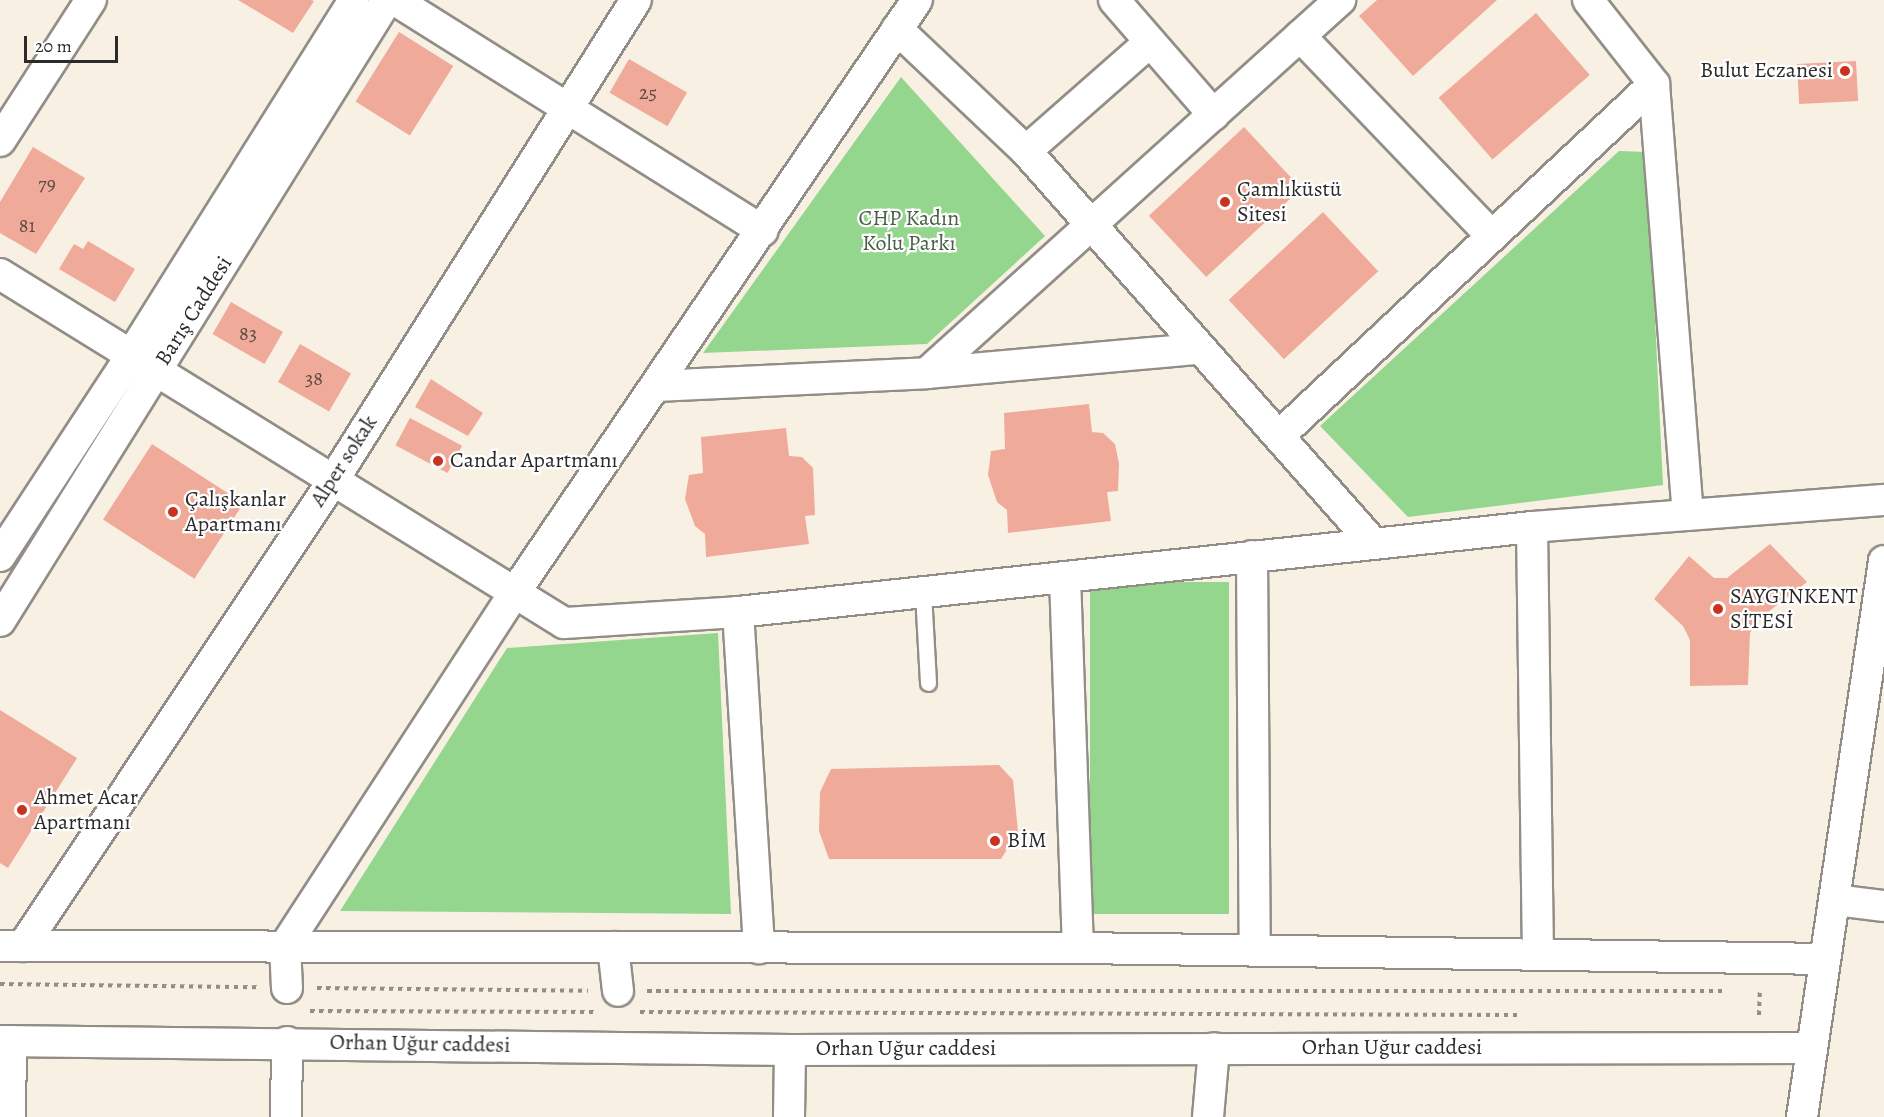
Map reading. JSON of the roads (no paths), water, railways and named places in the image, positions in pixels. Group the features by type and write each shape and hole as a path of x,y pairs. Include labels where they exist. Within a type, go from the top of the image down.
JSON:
{"street":[{"path":"0,141 91,0"},
{"name":"Barış Caddesi","path":"0,556 130,357 354,0"},
{"name":"Barış Caddesi","path":"0,621 387,0"},
{"path":"395,0 763,231"},
{"name":"Alper sokak","path":"12,946 334,479 636,0"},
{"path":"293,999 285,946 513,595 763,231 917,0"},
{"path":"1114,0 1214,115"},
{"path":"927,373 1340,0"},
{"path":"1588,0 1654,84 1688,515"},
{"path":"897,29 1026,151 1198,350 1279,436 1373,543"},
{"path":"1300,36 1492,236"},
{"path":"1026,151 1150,42"},
{"path":"1279,436 1654,84"},
{"path":"0,274 156,374 334,479 513,595 564,623 738,612 1532,527 1884,500"},
{"path":"656,386 927,373 1198,350"},
{"path":"1532,527 1538,954"},
{"path":"1252,556 1255,951"},
{"path":"1802,1117 1884,561"},
{"path":"1065,577 1078,948"},
{"path":"738,612 759,948"},
{"path":"1835,900 1884,906"},
{"path":"12,946 1078,948 1825,959"},
{"path":"613,947 620,1005"},
{"path":"5,1041 10,1117"},
{"name":"Orhan Uğur caddesi","path":"5,1041 287,1042 790,1050 1812,1048"},
{"path":"286,1117 287,1042"},
{"path":"1208,1117 1214,1048"},
{"path":"789,1117 790,1050"}],"lane":[{"path":"923,593 928,683"}],"place":[{"name":"Bulut Eczanesi","path":"1845,71"},
{"name":"Çamlıküstü Sitesi","path":"1225,202"},
{"name":"Candar Apartmanı","path":"438,461"},
{"name":"Çalışkanlar Apartmanı","path":"173,512"},
{"name":"SAYGINKENT SİTESİ","path":"1718,609"},
{"name":"Ahmet Acar Apartmanı","path":"22,810"},
{"name":"BİM","path":"995,841"}],"park label":[{"name":"CHP Kadın Kolu Parkı","path":"909,230"}]}
